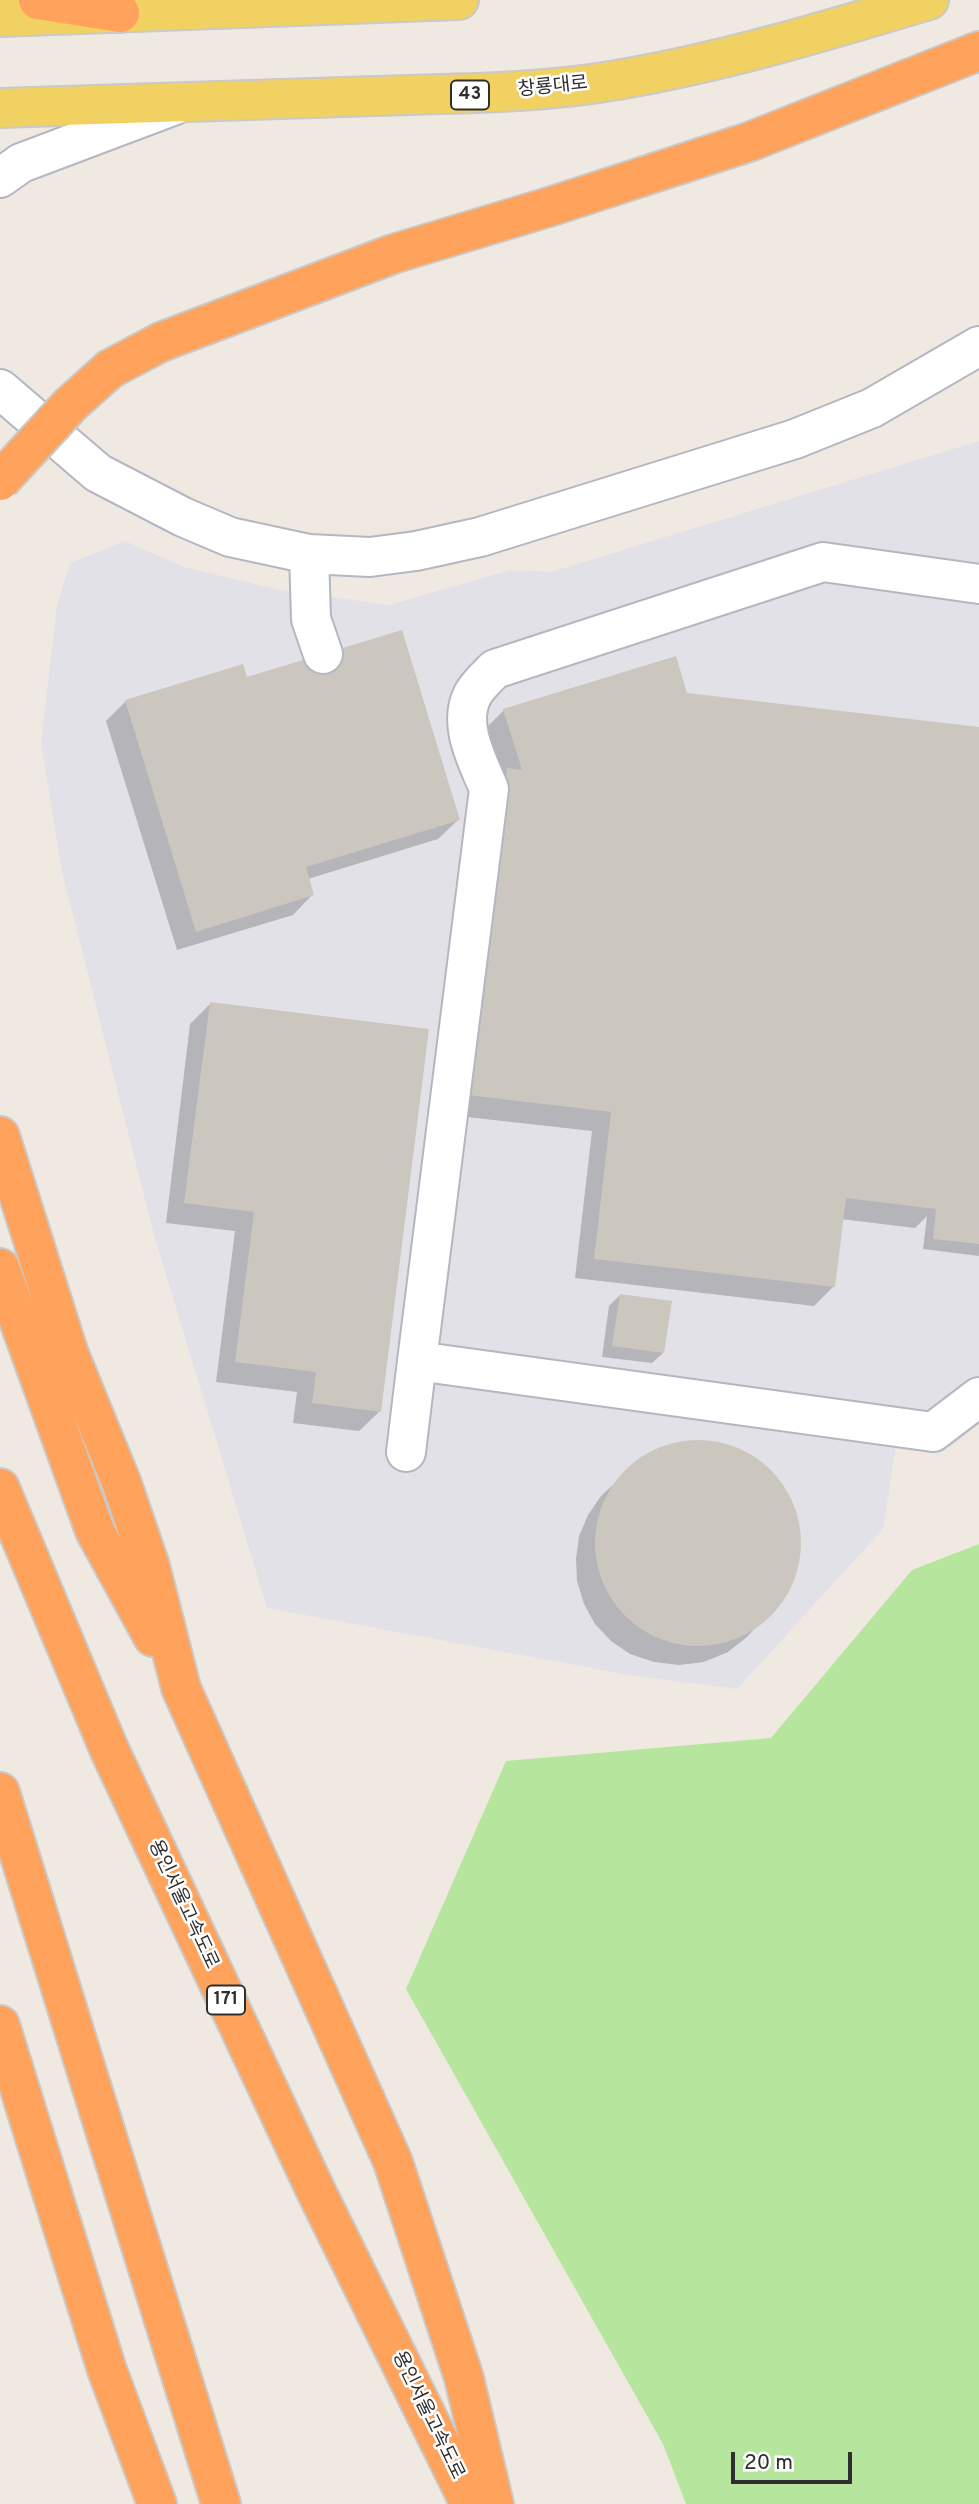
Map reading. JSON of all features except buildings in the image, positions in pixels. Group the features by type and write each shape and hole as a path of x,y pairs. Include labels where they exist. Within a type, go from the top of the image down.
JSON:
{"highway":[{"path":"37,0 120,13"},
{"path":"0,481 70,405 110,369 161,342 393,254 749,142 979,51"},
{"path":"0,1136 69,1354 122,1484 150,1566 181,1688"},
{"path":"0,1268 96,1531 181,1688 393,2162 464,2378 494,2504"},
{"name":"용인서울고속도로","path":"0,1488 109,1749 315,2189 470,2504"},
{"path":"0,1792 221,2504"},
{"path":"0,2025 107,2370 157,2504"}],"main road":[{"path":"0,17 459,0"},
{"name":"창룡대로","path":"0,108 495,94 615,81 704,62 821,32 929,0"}],"lane":[{"path":"0,178 21,163 177,105"},
{"path":"0,389 98,473 183,517 230,537 309,554 370,557 416,551 480,537 795,439 872,408 979,346"},
{"path":"309,554 311,619 323,654"},
{"path":"406,1452 489,789 470,741 467,713 474,693 495,669 823,562 979,584"},
{"path":"417,1361 933,1432 979,1397"}],"shaded area":[{"path":"979,441 979,1424 950,1447 896,1446 883,1529 737,1689 635,1676 267,1608 154,1235 62,872 41,742 57,606 70,563 125,541 184,567 280,590 389,605 510,570 551,572"}],"green space":[{"path":"979,1544 979,2504 686,2504 663,2444 406,1989 506,1761 771,1738 912,1570"}]}
